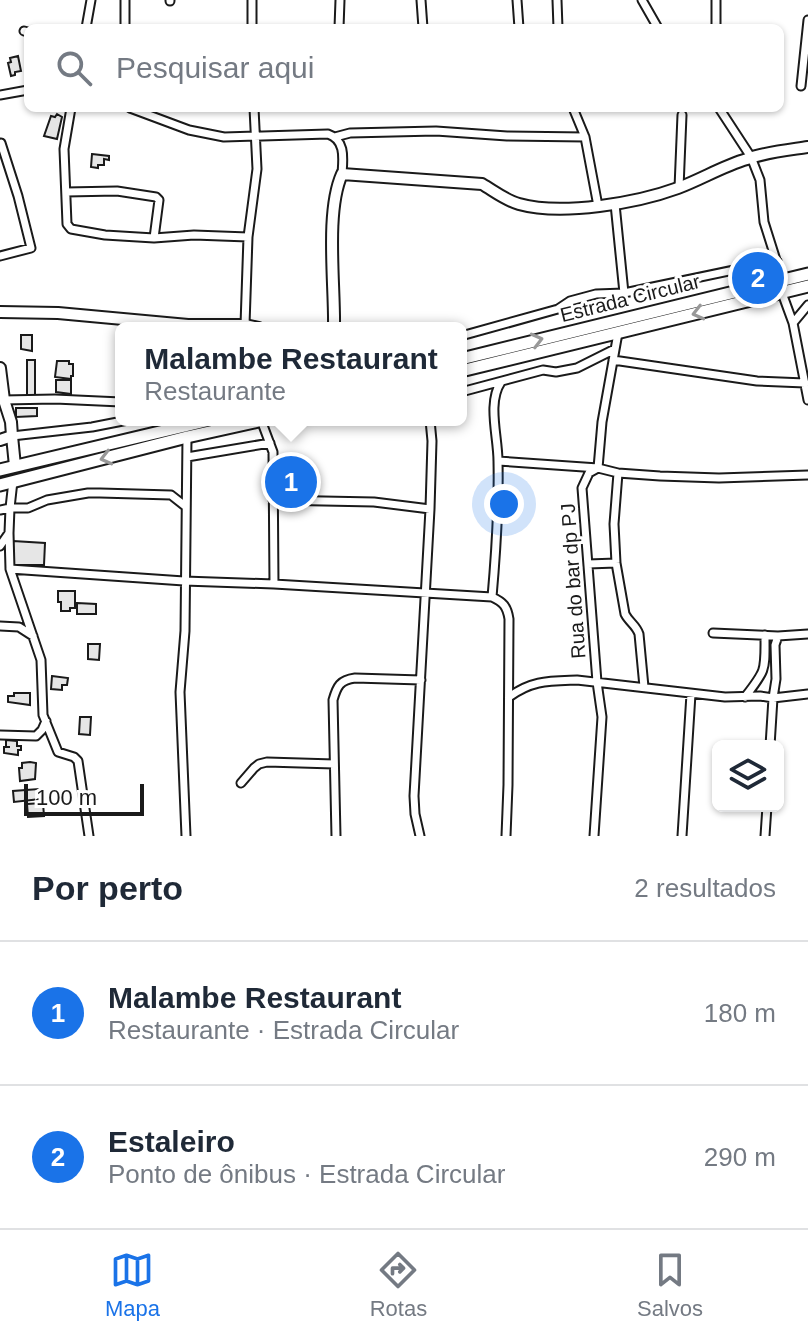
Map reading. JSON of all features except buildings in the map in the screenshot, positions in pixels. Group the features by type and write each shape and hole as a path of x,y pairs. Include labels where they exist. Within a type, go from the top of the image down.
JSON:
{"main road":[{"name":"Estrada Circular","path":"467,358 808,274"},
{"name":"Estrada Circular","path":"467,370 808,286"},
{"path":"0,470 178,426"},
{"path":"0,485 236,426"}],"street":[{"path":"87,24 91,0"},
{"path":"125,0 125,24"},
{"path":"252,0 252,24"},
{"path":"340,0 340,24"},
{"path":"421,0 423,24"},
{"path":"517,0 519,24"},
{"path":"557,0 558,24"},
{"path":"642,0 656,24"},
{"path":"716,0 716,24"},
{"path":"801,86 808,20"},
{"path":"0,95 24,91"},
{"path":"70,112 64,149 67,224 71,229 154,238 194,235 248,237"},
{"path":"141,112 189,130 224,137 318,133 335,137 350,133 436,131 585,137"},
{"path":"245,322 248,237 257,169 254,112"},
{"path":"575,112 585,137 598,206"},
{"path":"722,112 751,157 760,180 764,222 782,279"},
{"path":"679,188 682,115"},
{"path":"334,322 332,254 343,157 341,145 335,137"},
{"path":"0,256 31,248 1,143"},
{"path":"342,174 482,184 518,204 541,208 598,206 679,188 751,157 808,147"},
{"path":"66,192 117,191 156,197 159,200 154,238"},
{"path":"615,204 624,293"},
{"path":"467,334 558,309 570,301 596,294 624,293 777,261"},
{"path":"782,293 793,323 808,400"},
{"path":"793,323 808,305"},
{"path":"0,312 58,313 148,322"},
{"name":"Rua do bar dp PJ","path":"594,836 602,717 582,488 589,473 598,468 602,422 618,333"},
{"path":"467,391 492,387 543,370 556,372 577,368 615,349"},
{"path":"613,360 723,377 805,383"},
{"path":"0,368 2,399 11,422 15,466"},
{"path":"492,387 498,461 492,597"},
{"path":"2,399 115,402"},
{"path":"0,440 115,423"},
{"path":"264,426 273,452 274,584"},
{"path":"420,836 414,796 427,593 431,426"},
{"path":"186,836 180,692 185,631 187,437"},
{"path":"187,457 270,443"},
{"path":"498,461 598,468 618,473 719,478 808,475"},
{"path":"618,473 614,524 616,563 625,614 639,634 644,687"},
{"path":"13,481 10,569 41,660 42,701 51,736 58,752 78,761 89,836"},
{"path":"171,495 186,482"},
{"path":"0,510 28,508 47,500 88,493 171,495 185,506"},
{"path":"273,500 374,502 430,509"},
{"path":"0,546 9,533"},
{"path":"588,564 616,563"},
{"path":"10,569 492,597 507,607 509,619 506,836"},
{"path":"0,626 19,627 33,636"},
{"path":"713,633 808,634"},
{"path":"745,697 765,668 765,635"},
{"path":"770,740 778,636"},
{"path":"336,836 333,700 336,688 345,680 355,678 421,680"},
{"path":"508,681 524,687"},
{"path":"509,697 524,687 555,681 597,682 691,694 745,697 808,694"},
{"path":"682,836 691,694"},
{"path":"36,736 46,721"},
{"path":"0,735 51,736"},
{"path":"241,783 254,768 267,762 334,764"},
{"path":"765,836 767,812"}],"place":[{"name":"Estaleiro","path":"758,278"},
{"name":"Malambe Restaurant","path":"291,482"}]}
